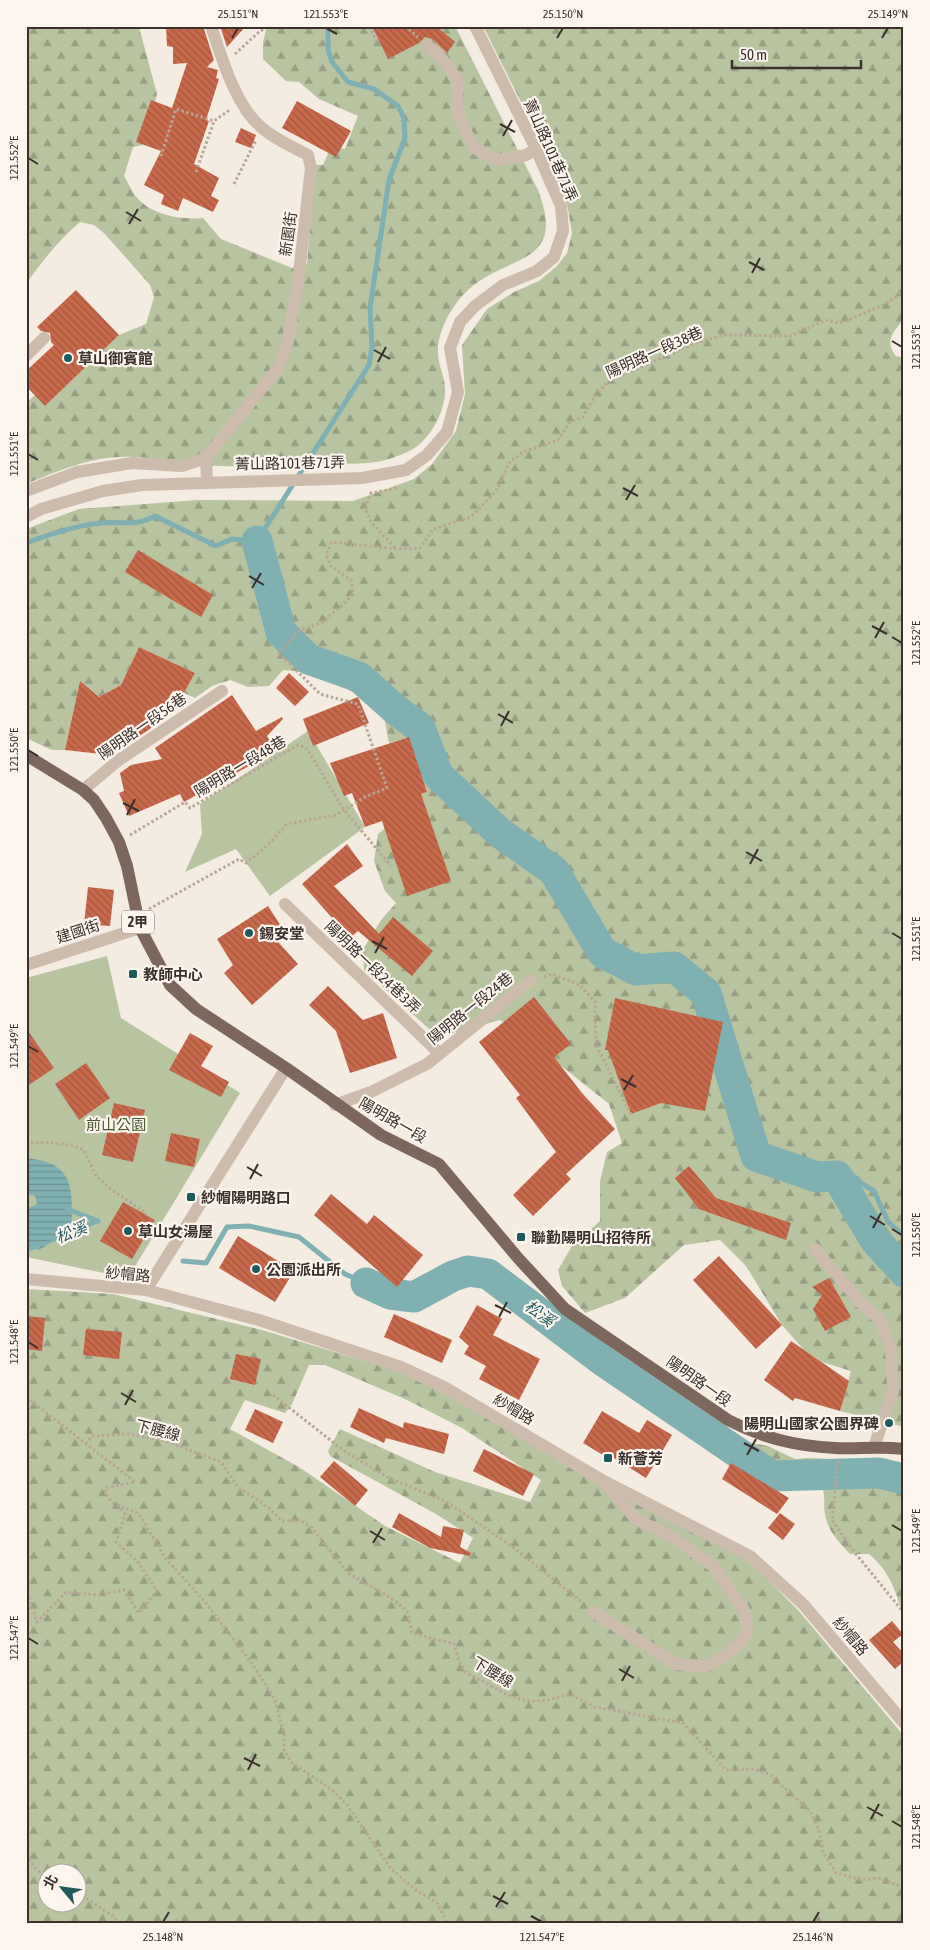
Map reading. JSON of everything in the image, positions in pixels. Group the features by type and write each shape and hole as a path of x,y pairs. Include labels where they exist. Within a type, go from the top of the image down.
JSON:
{"main road":[{"name":"陽明路一段","path":"26,755 83,790 94,800 119,842 127,866 140,928 170,985 196,1009 286,1068 335,1105 381,1135 439,1164 518,1258 565,1309 728,1420 756,1435 783,1442 819,1447 874,1447"},
{"name":"2甲","path":"874,1447 904,1449"}],"street":[{"name":"新園街","path":"206,458 279,367 287,345 307,218 311,168 308,156 262,128 242,103 224,66 211,26"},
{"name":"菁山路101巷71弄","path":"207,481 362,478 406,470 427,455 447,432 458,392 450,348 460,322 475,306 503,285 537,271 554,257 563,230 561,206 536,149 475,26"},
{"path":"427,45 443,60 457,79 457,112 474,148 497,160 526,155 536,149"},
{"path":"26,356 44,338"},
{"path":"26,491 77,472 132,463 182,466 206,458 207,481 142,485 103,491 41,509 26,516"},
{"name":"陽明路一段56巷","path":"83,790 120,760 222,691"},
{"name":"陽明路一段24巷3弄","path":"285,904 439,1053"},
{"name":"建國街","path":"26,965 140,928"},
{"name":"陽明路一段24巷","path":"335,1105 372,1092 427,1064 531,980"},
{"path":"146,1290 286,1068"},
{"path":"815,1249 861,1303 880,1320 891,1348 893,1391 874,1447"},
{"name":"紗帽路","path":"26,1279 146,1290 259,1320 401,1367 476,1405 602,1480 750,1556 803,1604 904,1723"},
{"path":"593,1612 676,1664 704,1666 722,1658 736,1648 748,1632 744,1610 714,1567 674,1538 636,1519 602,1480"}],"path":[{"path":"370,26 378,45"},
{"path":"224,66 260,31 268,27"},
{"path":"196,172 214,121 242,103"},
{"path":"161,156 176,109 214,121"},
{"path":"234,184 262,128"},
{"name":"陽明路一段38巷","path":"149,909 239,858 246,863 268,845 287,824 336,815 366,797 387,788 358,704 320,694 279,653 299,631 321,623 347,602 353,592 351,580 331,566 326,555 332,542 396,550 420,548 433,530 471,517 496,491 510,462 523,452 558,440 570,422 582,417 595,396 609,381 696,343 724,335 790,336 825,320 839,323 886,304 904,290"},
{"path":"396,550 371,522 365,508 371,493 394,489 406,470"},
{"name":"陽明路一段48巷","path":"119,842 184,802 190,808 298,745 305,747 344,810"},
{"path":"344,810 391,866"},
{"name":"陽明路一段24巷","path":"531,980 552,974 580,985 595,1002 596,1045 631,1114"},
{"path":"26,1143 47,1142 72,1145 84,1150 96,1176 145,1214"},
{"path":"273,1395 343,1450 389,1478 447,1502 510,1545 593,1612"},
{"path":"26,1397 135,1482 106,1488 105,1493 112,1503 139,1514 166,1559 206,1603 255,1668 275,1700 281,1717 284,1750 292,1763 330,1789 347,1805 391,1870 416,1890 437,1903 448,1924"},
{"name":"下腰線","path":"86,1444 92,1436 130,1434 165,1441 221,1462 238,1487 269,1508 282,1521 300,1520 311,1527 348,1572 391,1598 407,1611 412,1633 454,1644 462,1667 475,1678 501,1693 521,1700 544,1702 569,1694 595,1707 683,1723 726,1770 754,1769 769,1774 810,1811 819,1830 823,1852 836,1873 862,1880 880,1878 904,1888"},
{"path":"838,1460 832,1520 856,1554 904,1613"},
{"path":"26,1588 36,1622 66,1592 98,1595 124,1590 139,1613 157,1591 138,1562 116,1542 125,1514 118,1505"},
{"path":"26,1855 38,1871"},
{"path":"88,1899 114,1916 120,1924"},
{"path":"166,1924 178,1920 184,1924"}],"green space":[{"path":"26,26 139,27 157,94 143,145 133,147 124,176 134,194 148,207 166,215 203,218 221,239 292,268 307,264 315,165 323,165 331,147 345,149 358,116 319,99 299,82 286,81 263,59 263,42 267,26 455,26 538,190 545,216 545,234 538,247 527,256 479,281 453,307 442,330 438,345 438,358 445,384 445,396 435,425 421,443 394,457 376,462 362,463 221,466 132,457 108,458 72,466 26,484 26,403 35,395 45,406 119,335 146,324 154,297 150,285 105,234 94,225 80,222 51,251 26,284"},
{"path":"483,26 904,26 904,319 893,332 890,341 892,351 896,356 904,358 904,1427 840,1411 851,1371 822,1362 804,1350 782,1325 746,1266 720,1240 684,1245 625,1298 585,1313 562,1286 558,1270 572,1246 600,1221 600,1181 607,1152 622,1143 609,1104 515,1029 500,1020 438,1037 364,970 363,949 382,919 396,903 385,891 374,861 378,834 403,815 407,799 427,792 409,737 389,743 384,717 368,699 310,672 283,670 269,686 248,687 230,680 212,686 195,698 184,693 195,673 139,647 121,685 99,697 80,681 65,750 52,750 26,738 26,529 79,509 198,500 353,501 414,479 432,464 456,431 465,394 462,345 487,309 514,292 539,281 557,266 567,253 572,233 567,204 542,144"},
{"path":"308,731 365,827 270,896 236,849 185,872 202,834 200,804"},
{"name":"前山公園","path":"107,956 121,1018 240,1093 128,1278 26,1257 26,978"},
{"path":"26,1289 113,1294 262,1330 401,1372 445,1394 747,1559 798,1610 904,1736 904,1924 26,1924","holes":["309,1365 325,1365 407,1400 462,1428 541,1480 530,1502 435,1472 340,1429 328,1451 330,1456 436,1514 473,1538 460,1563 385,1526 299,1467 230,1429 245,1400 285,1413 292,1404"]},
{"path":"752,1443 768,1446 795,1459 813,1458 904,1464 904,1619 892,1584 882,1568 869,1554 850,1554 831,1531 826,1520 822,1487 788,1485"}],"water":[{"path":"26,1158 42,1161 63,1172 68,1180 71,1191 72,1230 39,1250 26,1245 26,1209 37,1204 35,1196 26,1194"}],"building":[{"path":"166,26 203,26 214,60 207,67 218,70 216,78 219,79 206,120 209,121 194,164 219,178 211,196 219,200 213,212 183,198 178,211 161,204 164,195 144,185 161,151 136,142 151,100 172,108 187,63 173,64 173,47 167,46"},
{"path":"220,26 246,26 227,47"},
{"path":"372,26 436,26 455,42 447,53 432,39 425,37 419,43 388,59"},
{"path":"297,101 351,131 336,157 282,128"},
{"path":"241,128 256,135 251,148 235,142"},
{"name":"草山御賓館","path":"76,290 119,335 45,406 26,386 26,371 54,345 51,342 50,333 41,331 37,327"},
{"path":"138,550 213,595 201,617 125,572"},
{"path":"139,647 195,673 184,693 173,691 150,729 110,755 65,750 80,681 99,697 121,685"},
{"path":"289,673 309,692 295,706 276,688"},
{"path":"232,695 256,731 282,717 283,719 267,736 276,751 184,802 180,794 129,816 119,793 124,791 120,773 131,765 162,759 155,748"},
{"path":"358,697 369,723 313,746 303,719"},
{"path":"409,737 427,792 421,794 451,881 407,896 382,821 365,827 352,793 344,796 330,763"},
{"path":"347,844 363,866 334,886 379,934 393,917 433,951 412,976 358,931 350,938 302,884"},
{"path":"88,887 114,890 110,926 84,924"},
{"path":"268,906 281,926 270,933 298,964 252,1005 224,973 233,965 217,939"},
{"path":"328,986 363,1020 383,1013 397,1058 350,1073 336,1031 309,1005"},
{"path":"534,997 571,1044 554,1057 582,1093 615,1129 566,1174 571,1179 533,1216 513,1195 556,1152 516,1098 520,1095 479,1042"},
{"path":"615,998 723,1022 705,1111 661,1103 631,1114 608,1050 605,1050"},
{"path":"26,1028 54,1068 26,1087"},
{"path":"190,1033 213,1046 201,1066 229,1082 221,1097 169,1070"},
{"path":"86,1063 110,1098 79,1120 55,1084"},
{"path":"114,1103 145,1110 133,1162 102,1155"},
{"path":"171,1133 200,1139 194,1167 165,1161"},
{"path":"689,1166 716,1198 791,1223 786,1240 699,1209 675,1178"},
{"path":"331,1194 367,1224 374,1215 423,1255 397,1287 314,1215"},
{"name":"草山女湯屋","path":"123,1202 155,1220 132,1259 100,1241"},
{"name":"公園派出所","path":"238,1236 294,1271 275,1302 219,1268"},
{"path":"719,1256 782,1325 756,1349 693,1280"},
{"path":"829,1278 851,1317 825,1331 813,1309 822,1295 812,1287"},
{"path":"477,1305 502,1319 493,1335 540,1359 519,1400 479,1379 486,1366 464,1354 469,1346 459,1337"},
{"path":"394,1314 452,1340 442,1363 384,1337"},
{"path":"26,1316 45,1318 42,1351 26,1349"},
{"path":"86,1329 122,1332 119,1359 83,1355"},
{"path":"791,1341 849,1381 840,1411 795,1398 793,1401 764,1380"},
{"path":"236,1354 261,1359 255,1385 230,1379"},
{"path":"359,1408 403,1428 404,1422 449,1434 444,1454 386,1438 384,1443 350,1427"},
{"path":"255,1409 283,1422 273,1443 245,1430"},
{"path":"602,1411 639,1433 647,1420 672,1435 646,1478 609,1455 608,1458 583,1443"},
{"path":"484,1449 534,1474 523,1496 473,1471"},
{"path":"334,1461 368,1490 355,1506 320,1477"},
{"path":"731,1463 789,1498 777,1514 722,1479"},
{"path":"399,1513 441,1537 443,1526 464,1530 460,1547 471,1553 470,1556 430,1548 392,1527"},
{"path":"780,1513 795,1524 783,1540 768,1528"},
{"path":"892,1621 903,1634 893,1642 904,1654 904,1661 895,1669 869,1640"}],"waterway":[{"path":"26,543 73,528 102,523 135,523 155,516 216,546 232,539 257,541 369,365 372,347 370,308 389,180 405,138 404,118 398,106 374,89 348,82 332,62 328,50 328,26"},
{"path":"257,541 281,632 308,659 359,677 396,710 420,728 438,775 500,833 554,871 602,952 636,970 674,967 706,993 756,1156 817,1177 837,1176 875,1240 904,1272"},
{"path":"837,1176 845,1173 855,1177 874,1191 888,1222 904,1236"},
{"name":"松溪","path":"67,1209 98,1221"},
{"name":"松溪","path":"52,1240 97,1221"},
{"name":"松溪","path":"183,1261 206,1263 227,1227 249,1226 299,1237 345,1274 366,1283"},
{"name":"松溪","path":"26,1249 38,1246"},
{"name":"松溪","path":"366,1283 390,1294 414,1297 453,1276 468,1271 488,1274 603,1361 772,1476 879,1473 904,1479"}],"place":[{"name":"草山御賓館","path":"68,358"},
{"name":"錫安堂","path":"249,933"},
{"name":"教師中心","path":"133,974"},
{"name":"紗帽陽明路口","path":"191,1197"},
{"name":"草山女湯屋","path":"128,1231"},
{"name":"聯勤陽明山招待所","path":"521,1237"},
{"name":"公園派出所","path":"256,1269"},
{"name":"陽明山國家公園界碑","path":"889,1423"},
{"name":"新薈芳","path":"608,1458"}]}
